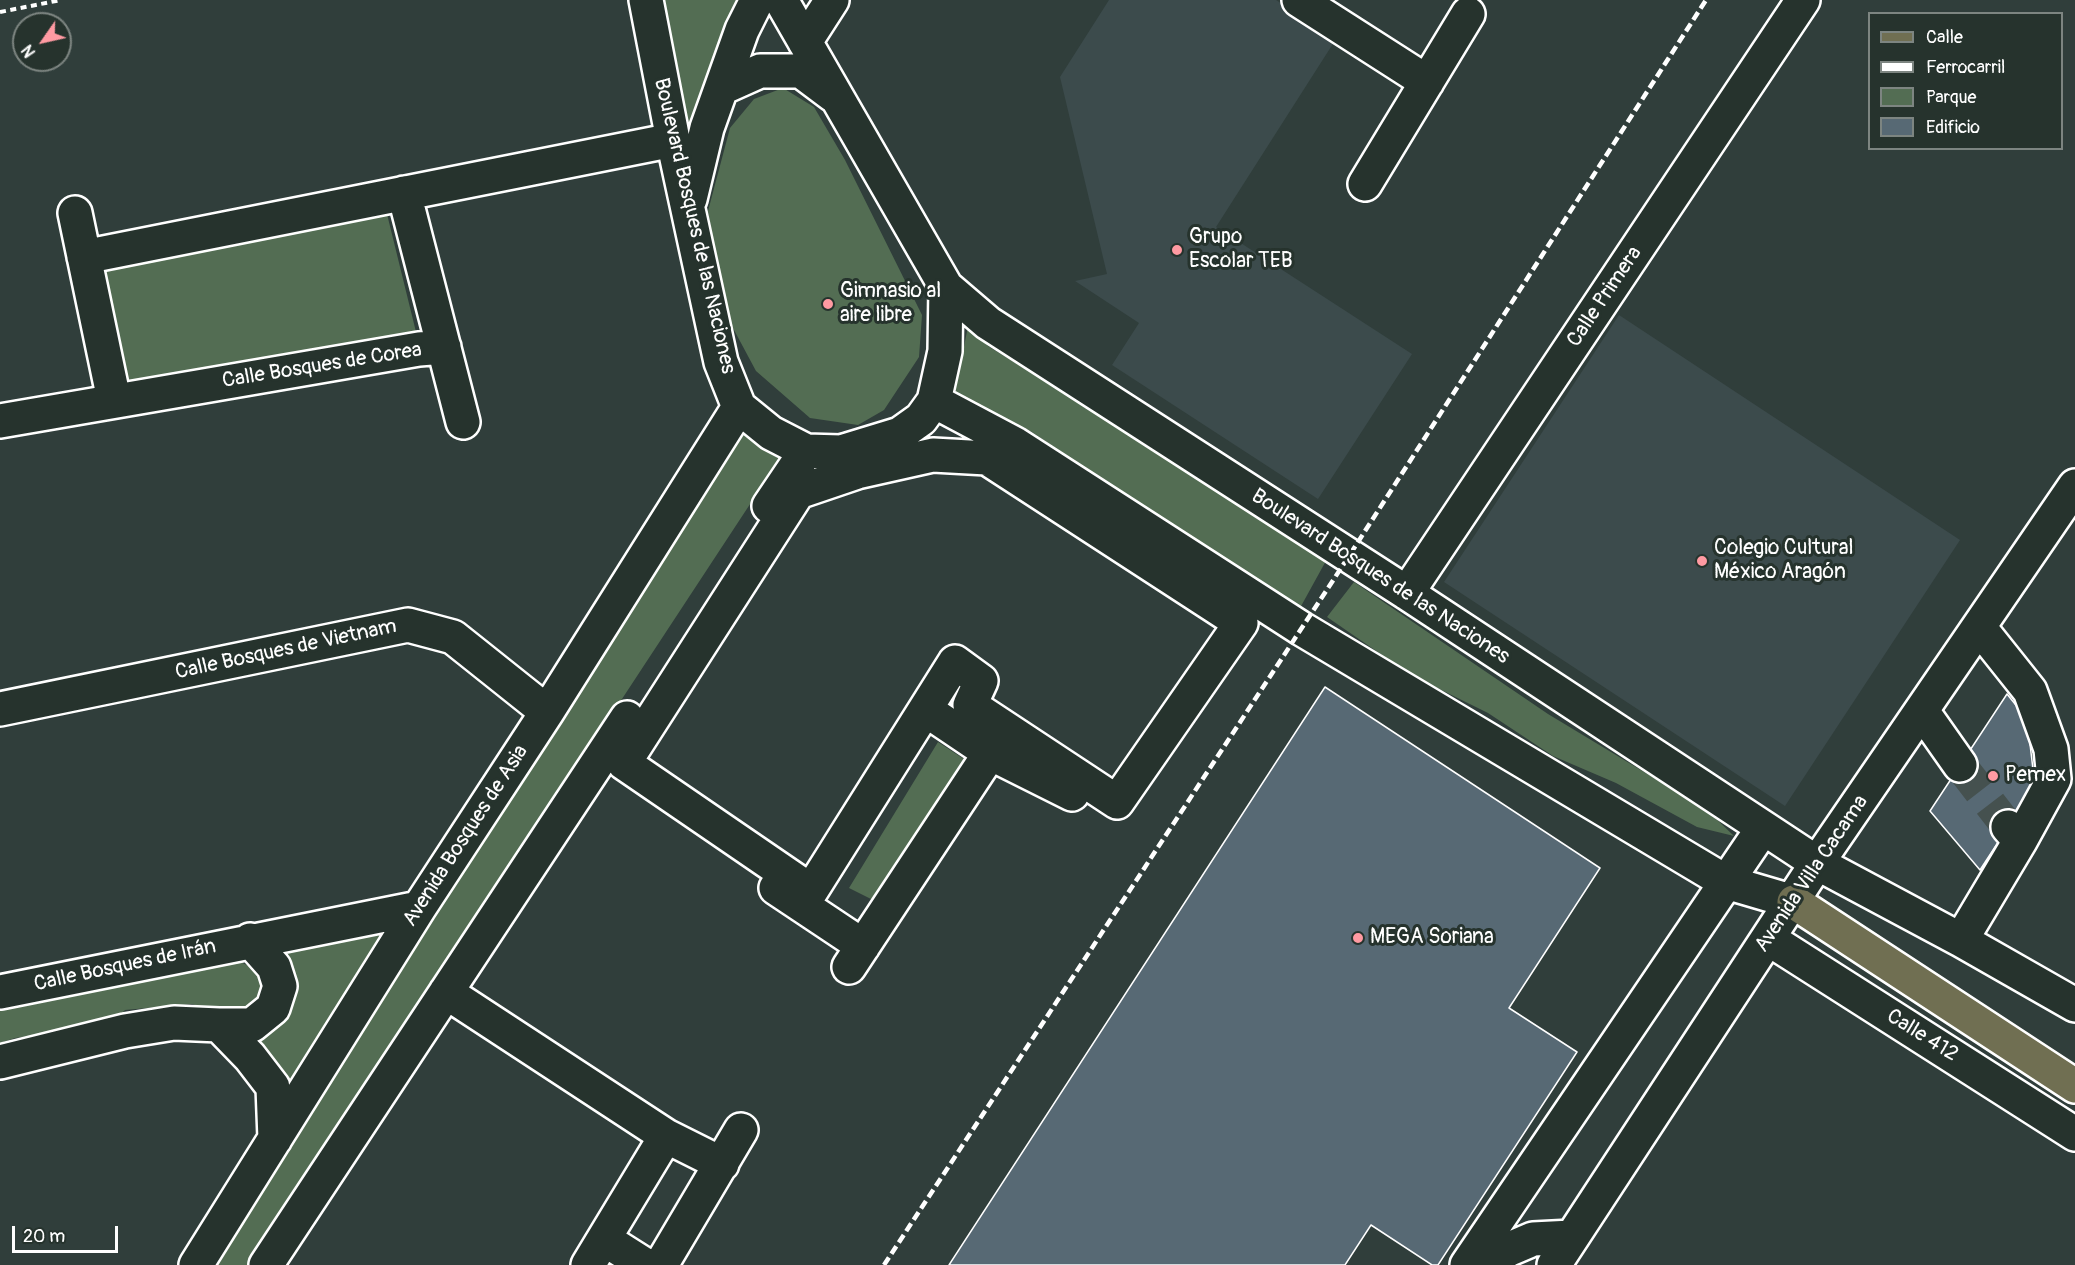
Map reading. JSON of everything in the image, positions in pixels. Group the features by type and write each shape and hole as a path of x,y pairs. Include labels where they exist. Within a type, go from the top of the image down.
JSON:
{"main road":[{"path":"1794,902 2075,1086"}],"street":[{"name":"Boulevard Bosques de las Naciones","path":"646,0 673,140 721,362 739,407 771,433 806,451 842,452 900,434 921,419 934,401 945,351 946,287"},
{"path":"688,207 707,128 742,30 757,0"},
{"name":"Boulevard Bosques de las Naciones","path":"781,0 946,287 988,323 1407,593 1817,863 1961,940 2075,1005"},
{"path":"805,42 832,0"},
{"path":"1299,0 1427,82"},
{"name":"Calle Primera","path":"1407,593 1803,0"},
{"path":"1365,184 1468,14"},
{"path":"722,88 760,71 801,71 837,98"},
{"path":"84,257 673,140"},
{"name":"Calle Bosques de Corea","path":"0,421 419,349 444,347 404,193"},
{"path":"75,213 114,400"},
{"path":"444,347 463,422"},
{"path":"934,401 1015,444 1302,629 1726,882 1794,902"},
{"name":"Avenida Bosques de Asia","path":"196,1265 419,908 547,712 739,407"},
{"path":"609,764 806,451"},
{"path":"266,1265 446,992 609,764 798,492 856,472 933,455 987,458 1241,623 1117,802 970,705 981,681 955,662 811,891 609,764"},
{"name":"Avenida Villa Cacama","path":"1554,1265 1794,902 1817,863 2075,486"},
{"name":"Calle Bosques de Vietnam","path":"0,709 408,625 453,637 547,712"},
{"path":"1961,940 2014,834 2054,779 2051,749 2030,691 1979,627"},
{"path":"812,912 957,689"},
{"path":"1922,711 1960,765"},
{"path":"938,718 990,753 1096,806"},
{"path":"609,764 812,912 856,957 990,753"},
{"path":"1467,1265 1763,828"},
{"name":"Calle Bosques de Irán","path":"0,992 250,940 419,908"},
{"name":"Calle 412","path":"1769,939 2075,1134"},
{"path":"0,1062 125,1031 174,1023 252,1025 273,1008 280,986 274,967 250,940"},
{"path":"446,992 666,1136 722,1164"},
{"path":"219,1025 250,1057 273,1087 275,1139"},
{"path":"661,1265 741,1130"},
{"path":"645,1265 596,1252 666,1136"},
{"path":"1495,1265 1505,1251 1533,1239 1572,1238"}],"path":[{"path":"0,12 61,0"}],"shaded area":[{"name":"Grupo Escolar TEB","path":"1109,0 1276,0 1336,39 1216,227 1412,354 1318,499 1112,365 1139,323 1075,281 1107,274 1060,77"},
{"name":"Colegio Cultural México Aragón","path":"1619,315 1960,540 1785,806 1444,582"}],"green space":[{"path":"659,0 736,0 724,29 691,142 674,90"},
{"path":"783,88 814,107 845,160 922,315 919,357 884,410 858,425 810,418 756,371 726,315 708,211 730,128 754,99"},
{"path":"362,212 387,214 416,332 123,382 97,269"},
{"path":"969,321 988,346 1327,559 1300,608 1152,514 1032,432 955,393"},
{"path":"745,429 781,457 250,1265 203,1265"},
{"path":"1354,582 1548,714 1707,810 1734,836 1697,827 1616,783 1553,756 1488,713 1411,675 1327,617"},
{"path":"938,742 967,761 879,903 849,888"},
{"path":"392,933 295,1081 277,1075 253,1043 274,1026 293,974 287,949"},
{"path":"236,960 262,972 264,994 237,1017 192,1004 125,1010 110,1025 15,1038 0,1043 0,1008"}],"building":[{"name":"MEGA Soriana","path":"1325,687 1600,868 1509,1008 1577,1052 1438,1265 1432,1265 1371,1225 1345,1265 949,1265"},
{"name":"Pemex","path":"2007,694 2027,719 2035,786 1980,870 1930,811"}],"tunnel":[{"path":"1960,765 2008,827"}],"railway":[{"path":"884,1265 1349,556 1706,0"}],"place":[{"name":"Grupo Escolar TEB","path":"1177,250"},
{"name":"Gimnasio al aire libre","path":"828,304"},
{"name":"Colegio Cultural México Aragón","path":"1702,561"},
{"name":"Pemex","path":"1993,776"},
{"name":"MEGA Soriana","path":"1358,938"}]}
